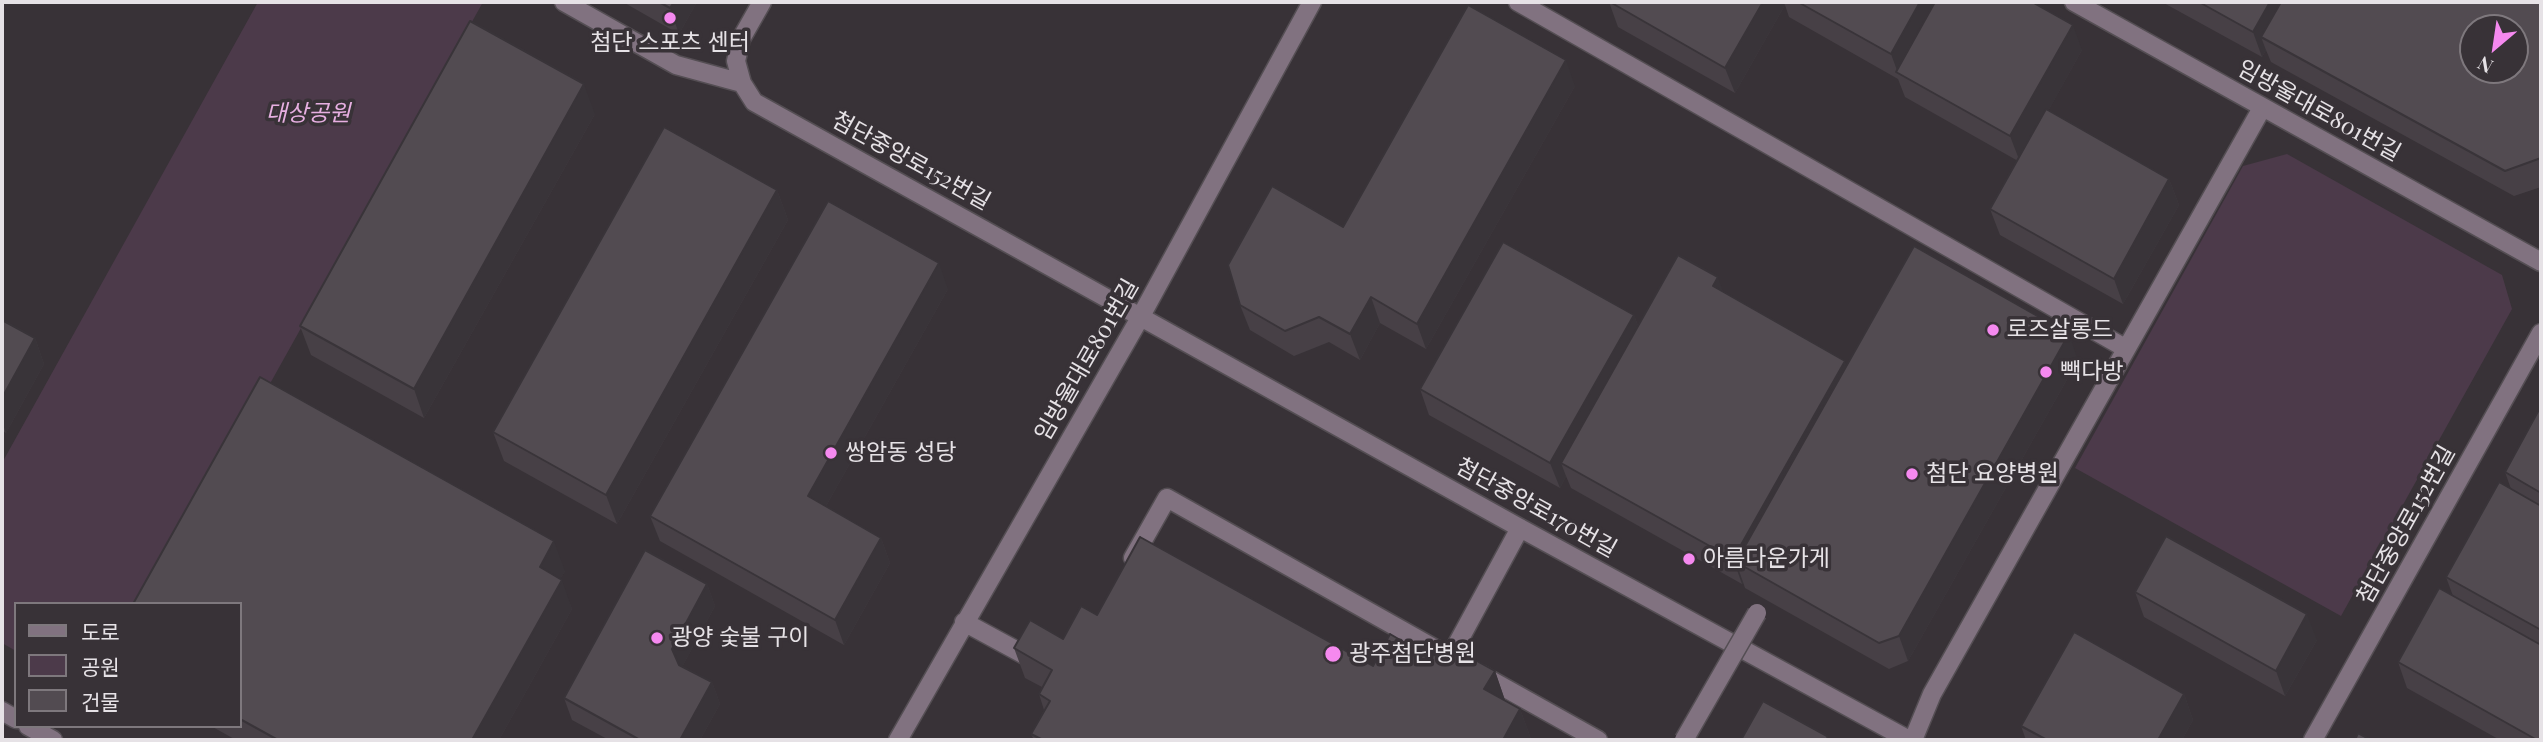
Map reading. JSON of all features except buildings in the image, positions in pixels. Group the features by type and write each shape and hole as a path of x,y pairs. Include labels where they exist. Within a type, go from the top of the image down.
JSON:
{"street":[{"path":"564,2 676,65 742,83"},
{"path":"742,83 736,61 738,50 741,39 762,2"},
{"name":"임방울대로801번길","path":"898,740 1141,316 1312,2"},
{"path":"1518,2 2125,348"},
{"name":"임방울대로801번길","path":"2074,2 2541,262"},
{"name":"첨단중앙로152번길","path":"742,83 754,102 774,114 1141,316"},
{"path":"1911,740 1932,694 2262,108"},
{"name":"첨단중앙로170번길","path":"1141,316 1520,528 1911,740"},
{"name":"첨단중앙로152번길","path":"2313,740 2539,344"},
{"path":"1123,576 1167,498 1598,740"},
{"path":"1450,657 1520,528"},
{"path":"1685,740 1761,606"},
{"path":"964,622 1034,660"},
{"path":"32,728 53,740"}],"green space":[{"name":"대상공원","path":"258,2 483,2 148,602 14,602 14,650 2,643 2,463"},
{"path":"2287,154 2502,275 2512,309 2341,616 2075,468 2243,166"}],"place":[{"name":"첨단 스포츠 센터","path":"670,18"},
{"name":"로즈살롱드","path":"1993,330"},
{"name":"빽다방","path":"2046,372"},
{"name":"쌍암동 성당","path":"831,453"},
{"name":"첨단 요양병원","path":"1912,474"},
{"name":"아름다운가게","path":"1689,559"},
{"name":"광양 숯불 구이","path":"657,638"},
{"name":"광주첨단병원","path":"1333,654"}]}
